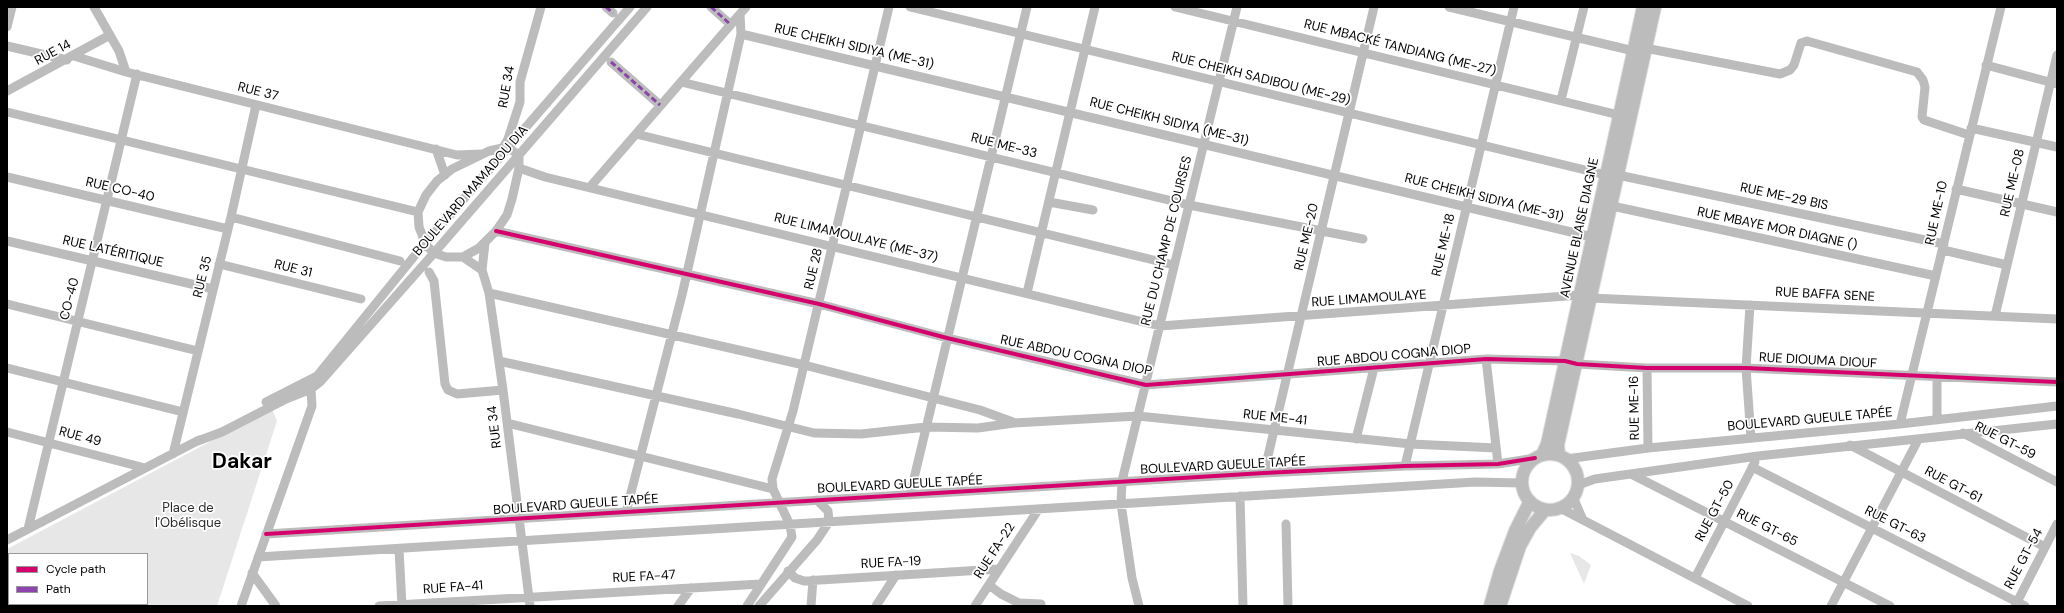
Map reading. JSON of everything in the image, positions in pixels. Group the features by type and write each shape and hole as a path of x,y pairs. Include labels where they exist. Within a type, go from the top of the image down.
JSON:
{"main road":[{"name":"AVENUE BLAISE DIAGNE","path":"1539,456 1547,444 1559,416 1577,364 1592,237 1612,175 1640,51 1643,7"},
{"name":"AVENUE BLAISE DIAGNE","path":"1562,457 1558,445 1559,416 1565,361 1586,297 1612,206 1612,175 1619,115 1655,7"},
{"path":"1539,456 1562,457 1576,470 1578,485 1573,497 1560,508 1545,510 1530,501 1524,493 1522,483 1524,471 1539,456"},
{"path":"1490,606 1500,571 1515,531 1530,501"},
{"path":"1500,606 1520,546 1530,528 1545,510"}],"street":[{"path":"7,26 12,7"},
{"path":"94,7 119,51 126,72"},
{"name":"RUE 34","path":"506,148 520,102 520,82 541,7"},
{"name":"BOULEVARD MAMADOU DIA","path":"317,376 506,148 630,7"},
{"name":"BOULEVARD MAMADOU DIA","path":"195,442 222,432 286,399 311,389 329,373 647,7"},
{"path":"711,7 730,24"},
{"name":"RUE 28","path":"773,489 772,479 788,428 804,365 889,7"},
{"name":"RUE CHEIKH SADIBOU (ME-29)","path":"910,7 1612,175"},
{"path":"910,495 1027,7"},
{"path":"1027,294 1096,7"},
{"name":"RUE MBACKÉ TANDIANG (ME-27)","path":"1175,7 1619,115"},
{"name":"RUE DU CHAMP DE COURSES","path":"1139,606 1132,578 1121,504 1122,482 1237,7"},
{"name":"RUE ME-20","path":"1264,473 1374,7"},
{"path":"1448,7 1577,38 1640,51 1780,74 1790,70 1794,65 1801,43 1807,41 1917,72 1925,87 1922,118 1924,120 1970,132 2036,142 2057,147"},
{"name":"RUE ME-18","path":"1405,466 1514,7"},
{"path":"1561,100 1584,7"},
{"name":"RUE ME-10","path":"1900,424 2001,7"},
{"path":"590,187 743,10"},
{"path":"626,512 672,335 741,34 743,10"},
{"name":"RUE CHEIKH SIDIYA (ME-31)","path":"741,34 1592,237"},
{"name":"RUE 14","path":"7,91 110,36"},
{"name":"RUE 37","path":"7,46 70,58 138,74 436,150 457,154 482,154"},
{"name":"RUE ME-08","path":"1995,316 2036,142 2054,84 2057,56"},
{"path":"611,62 660,105"},
{"path":"1986,65 2054,84"},
{"name":"CO-40","path":"28,529 138,74"},
{"name":"RUE ME-33","path":"681,82 861,124 1189,205 1363,239"},
{"name":"RUE 35","path":"173,454 231,218 256,105"},
{"path":"7,112 418,212"},
{"path":"636,134 846,187 977,216 1174,265"},
{"path":"463,257 485,243 496,231 507,215 519,168 519,155 506,148 482,154 445,174 426,195 418,212 419,227 426,244 434,253 441,256 463,257 482,270 485,243"},
{"path":"436,150 445,174"},
{"name":"RUE LIMAMOULAYE (ME-37)","path":"519,168 545,177 1160,326"},
{"name":"RUE ME-29 BIS","path":"1612,175 1943,247 2007,265"},
{"name":"RUE CO-40","path":"7,177 228,229"},
{"path":"1956,189 2057,212"},
{"path":"1049,202 1093,210"},
{"name":"RUE MBAYE MOR DIAGNE ()","path":"1612,206 1936,276"},
{"path":"231,218 400,261"},
{"name":"RUE ABDOU COGNA DIOP","path":"496,231 819,304 948,338 1146,385 1486,359 1565,361 1577,364"},
{"name":"RUE LATÉRITIQUE","path":"7,241 213,289"},
{"name":"RUE 31","path":"219,264 361,299"},
{"name":"RUE 34","path":"482,270 489,293 499,361 530,606"},
{"path":"429,272 434,281 445,384 448,390 457,394 503,390"},
{"path":"489,293 804,365 980,410 1014,423"},
{"name":"RUE BAFFA SENE","path":"1586,297 2057,319"},
{"name":"RUE LIMAMOULAYE","path":"1160,326 1586,297"},
{"path":"7,304 198,351"},
{"path":"1750,305 1746,368 1751,438"},
{"path":"1486,359 1498,464"},
{"name":"RUE ME-41","path":"499,361 738,414 788,428 834,435 926,427 978,428 1014,423 1138,416 1410,444 1496,448"},
{"name":"RUE DIOUMA DIOUF","path":"1577,364 1647,368 1746,368 2057,382"},
{"path":"7,368 183,412"},
{"path":"1356,439 1374,368"},
{"name":"RUE ME-16","path":"1647,368 1648,448"},
{"path":"241,606 312,406 311,389 317,376"},
{"path":"7,540 173,454 317,376"},
{"path":"1937,376 1937,419"},
{"path":"286,399 304,400 312,406"},
{"name":"BOULEVARD GUEULE TAPÉE","path":"1562,457 1900,424 2057,406"},
{"path":"978,428 980,410"},
{"path":"507,423 773,489 792,531 789,542 747,606"},
{"path":"1578,485 1595,479 1758,456 1849,445 1918,440 1962,433 2057,424"},
{"name":"RUE 49","path":"7,432 146,468"},
{"name":"RUE GT-59","path":"1962,433 2057,482"},
{"path":"1831,606 1918,440"},
{"name":"RUE GT-61","path":"1849,445 2045,547"},
{"name":"BOULEVARD GUEULE TAPÉE","path":"266,534 1264,473 1405,466 1498,464 1539,456"},
{"name":"RUE GT-50","path":"1695,578 1758,456"},
{"name":"RUE GT-63","path":"1752,467 2019,605"},
{"name":"RUE GT-65","path":"1631,474 1724,520 1890,606"},
{"path":"258,557 521,542 1475,482 1522,483"},
{"path":"1240,496 1243,606"},
{"path":"1573,497 1583,520"},
{"path":"759,606 788,571 817,540 829,522 828,511 817,500"},
{"path":"1560,508 1748,606"},
{"name":"RUE FA-22","path":"975,606 1038,510"},
{"path":"1286,524 1288,606"},
{"name":"RUE GT-54","path":"2019,605 2057,524"},
{"path":"399,549 402,605"},
{"name":"RUE FA-19","path":"788,571 800,580 813,580 999,570"},
{"path":"252,573 276,606"},
{"path":"876,606 896,576"},
{"path":"811,606 813,580"},
{"name":"RUE FA-47","path":"529,596 761,584"},
{"path":"989,585 1019,603 1041,604"},
{"path":"678,606 691,588"},
{"name":"RUE FA-41","path":"379,606 529,596"}],"green space":[{"name":"Place de l'Obélisque","path":"272,409 277,421 217,606 7,606 7,549"},
{"path":"1570,553 1579,556 1591,565 1584,584"}],"marked path":[{"path":"606,7 613,13"},
{"path":"711,7 730,24"},
{"path":"611,62 660,105"}],"cycle path":[{"path":"496,231 819,304 947,338 1146,385 1486,359 1565,361 1577,364 1647,368 1746,368 2057,382"},
{"path":"266,534 1264,473 1405,466 1498,464 1535,458"}],"district":[{"name":"Dakar","path":"242,462"}]}
